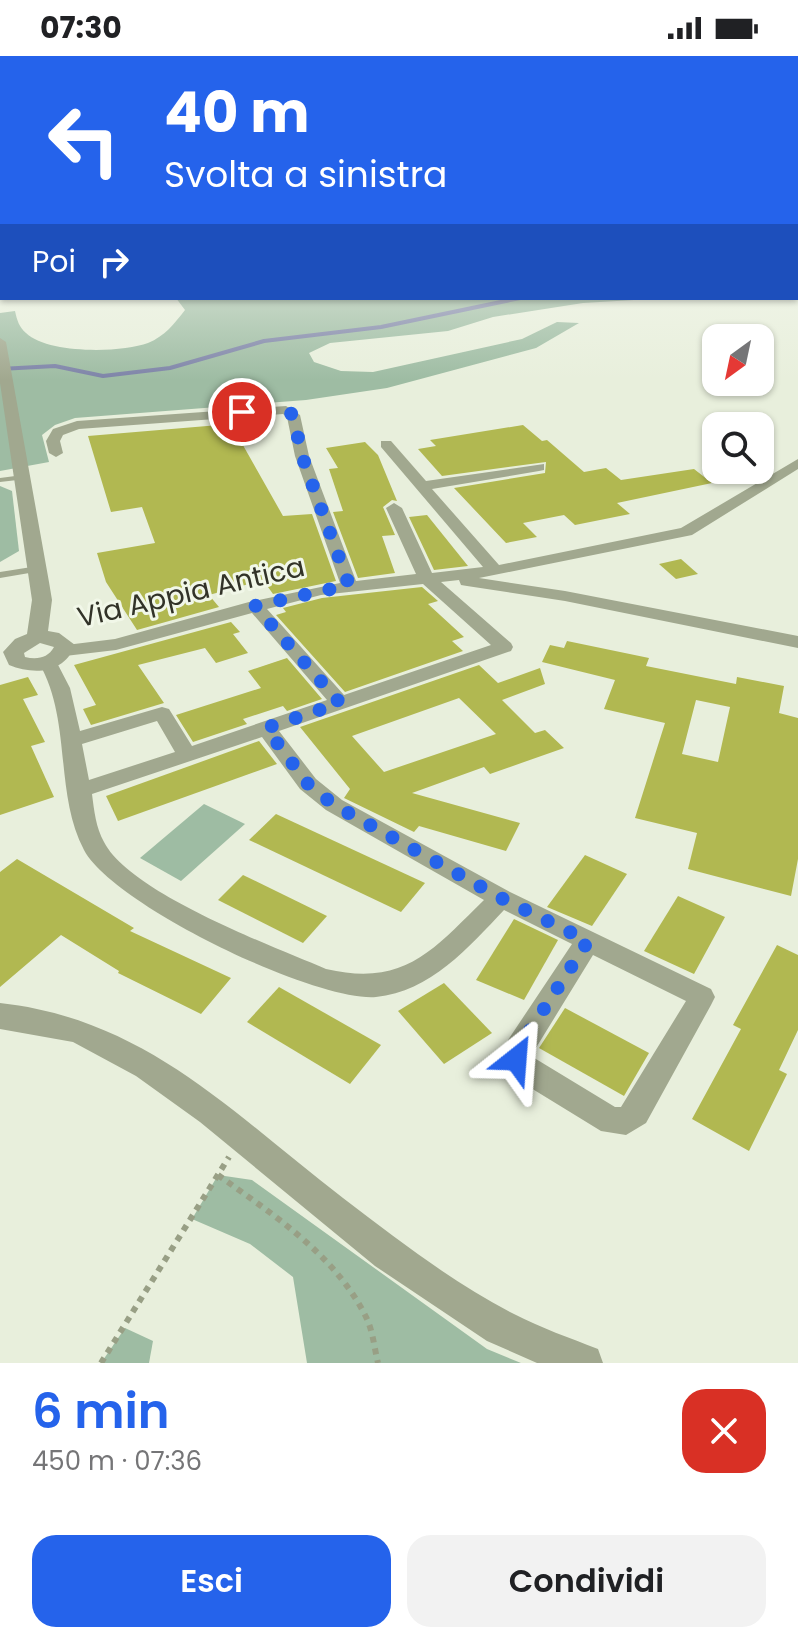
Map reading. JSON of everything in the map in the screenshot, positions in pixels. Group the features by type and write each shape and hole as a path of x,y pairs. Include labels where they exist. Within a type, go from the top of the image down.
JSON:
{"street":[{"path":"0,342 42,600 37,637"},
{"path":"56,453 53,441 58,432 77,425 286,410 293,415 302,456 349,585"},
{"path":"386,444 495,571"},
{"path":"435,578 495,571 686,532 798,463"},
{"path":"423,486 539,467"},
{"path":"81,790 504,647 435,578 394,508"},
{"name":"Via Appia Antica","path":"56,656 116,644 255,606 349,585 435,578 565,596 798,642"},
{"path":"255,606 340,703"},
{"path":"37,637 58,639 65,645 56,656 34,665 8,664 16,647 37,637"},
{"path":"56,656 86,824 95,848 105,863 127,881 176,910 344,987 364,987 405,980 434,965 501,898"},
{"path":"70,741 162,713 187,755"},
{"path":"266,728 308,784 334,805 501,898 702,997 636,1114 626,1121 611,1121 523,1068 516,1059 518,1049 588,941"},
{"path":"0,1016 40,1020 83,1033 119,1050 165,1079 332,1211 492,1323 584,1363"}],"lane":[{"path":"0,480 23,477"},
{"path":"0,575 38,569"}],"path":[{"path":"101,1363 241,1138"},
{"path":"218,1175 270,1213 328,1264 366,1316 378,1363"}],"green space":[{"path":"178,300 634,300 583,303 493,317 448,331 330,343 309,353 314,362 341,371 373,372 522,339 557,322 579,323 536,348 387,388 306,400 75,418 55,425 42,435 49,462 0,471 0,313 15,311 22,328 36,340 67,348 103,350 148,343 169,329 185,310"},
{"path":"0,486 12,491 19,551 0,562"},
{"path":"204,804 245,824 181,881 140,858"},
{"path":"218,1175 252,1180 487,1349 521,1363 307,1363 293,1277 250,1244 192,1219"},
{"path":"125,1328 153,1341 149,1363 101,1363"}],"building":[{"path":"231,424 283,516 312,514 336,581 273,594 263,580 209,595 219,607 137,630 106,582 97,553 155,543 142,507 111,512 88,436"},
{"path":"523,425 542,441 547,440 584,472 606,468 621,480 694,469 702,475 702,484 707,484 617,503 630,514 575,525 564,515 523,523 537,537 506,543 454,488 545,473 546,462 442,476 418,449 436,446 430,440"},
{"path":"365,442 378,455 397,501 392,500 383,507 395,535 382,536 395,573 358,578 333,512 343,511 329,469 338,468 326,448"},
{"path":"427,515 468,566 434,570 409,517"},
{"path":"681,559 698,574 676,579 659,564"},
{"path":"422,587 438,601 428,604 464,637 452,641 463,651 345,692 276,615 286,612 283,608 322,598"},
{"path":"231,622 240,632 233,634 248,653 216,663 205,648 138,665 164,703 91,725 83,709 96,705 74,665"},
{"path":"567,641 649,658 646,666 736,684 737,677 784,686 779,713 798,718 798,859 791,896 688,869 697,833 635,818 665,723 604,709 615,680 542,662 550,645 564,648","holes":["696,700 730,707 718,762 682,754"]},
{"path":"287,658 322,699 287,711 283,706 243,719 247,724 193,742 176,715 261,688 248,671"},
{"path":"479,665 498,683 540,668 545,684 502,700 535,733 545,730 564,748 490,774 484,767 412,793 520,823 506,851 419,826 414,832 344,798 350,789 300,727","holes":["459,698 496,734 384,772 352,736"]},
{"path":"28,677 38,695 23,699 45,742 31,746 54,797 0,815 0,685"},
{"path":"259,741 277,764 118,821 106,796"},
{"path":"276,814 425,883 401,912 249,840"},
{"path":"585,855 627,874 592,926 547,907"},
{"path":"17,859 134,928 130,931 231,978 201,1014 118,973 61,935 0,987 0,872"},
{"path":"243,875 327,916 303,943 218,900"},
{"path":"678,896 725,917 694,974 644,951"},
{"path":"514,919 558,940 524,1000 476,980"},
{"path":"777,945 798,955 798,1030 779,1070 787,1074 749,1151 692,1119 741,1029 733,1025"},
{"path":"444,983 492,1033 444,1064 398,1011"},
{"path":"279,987 381,1045 350,1084 247,1022"},
{"path":"565,1008 649,1053 624,1096 539,1048"}],"waterway":[{"path":"0,369 55,366 103,376 170,368 264,341 381,327 510,300"}],"route":[{"path":"242,412 286,410 293,415 302,456 325,512 349,585 255,606 340,703 266,728 308,784 334,805 501,898 588,941 518,1049 516,1059"}]}
